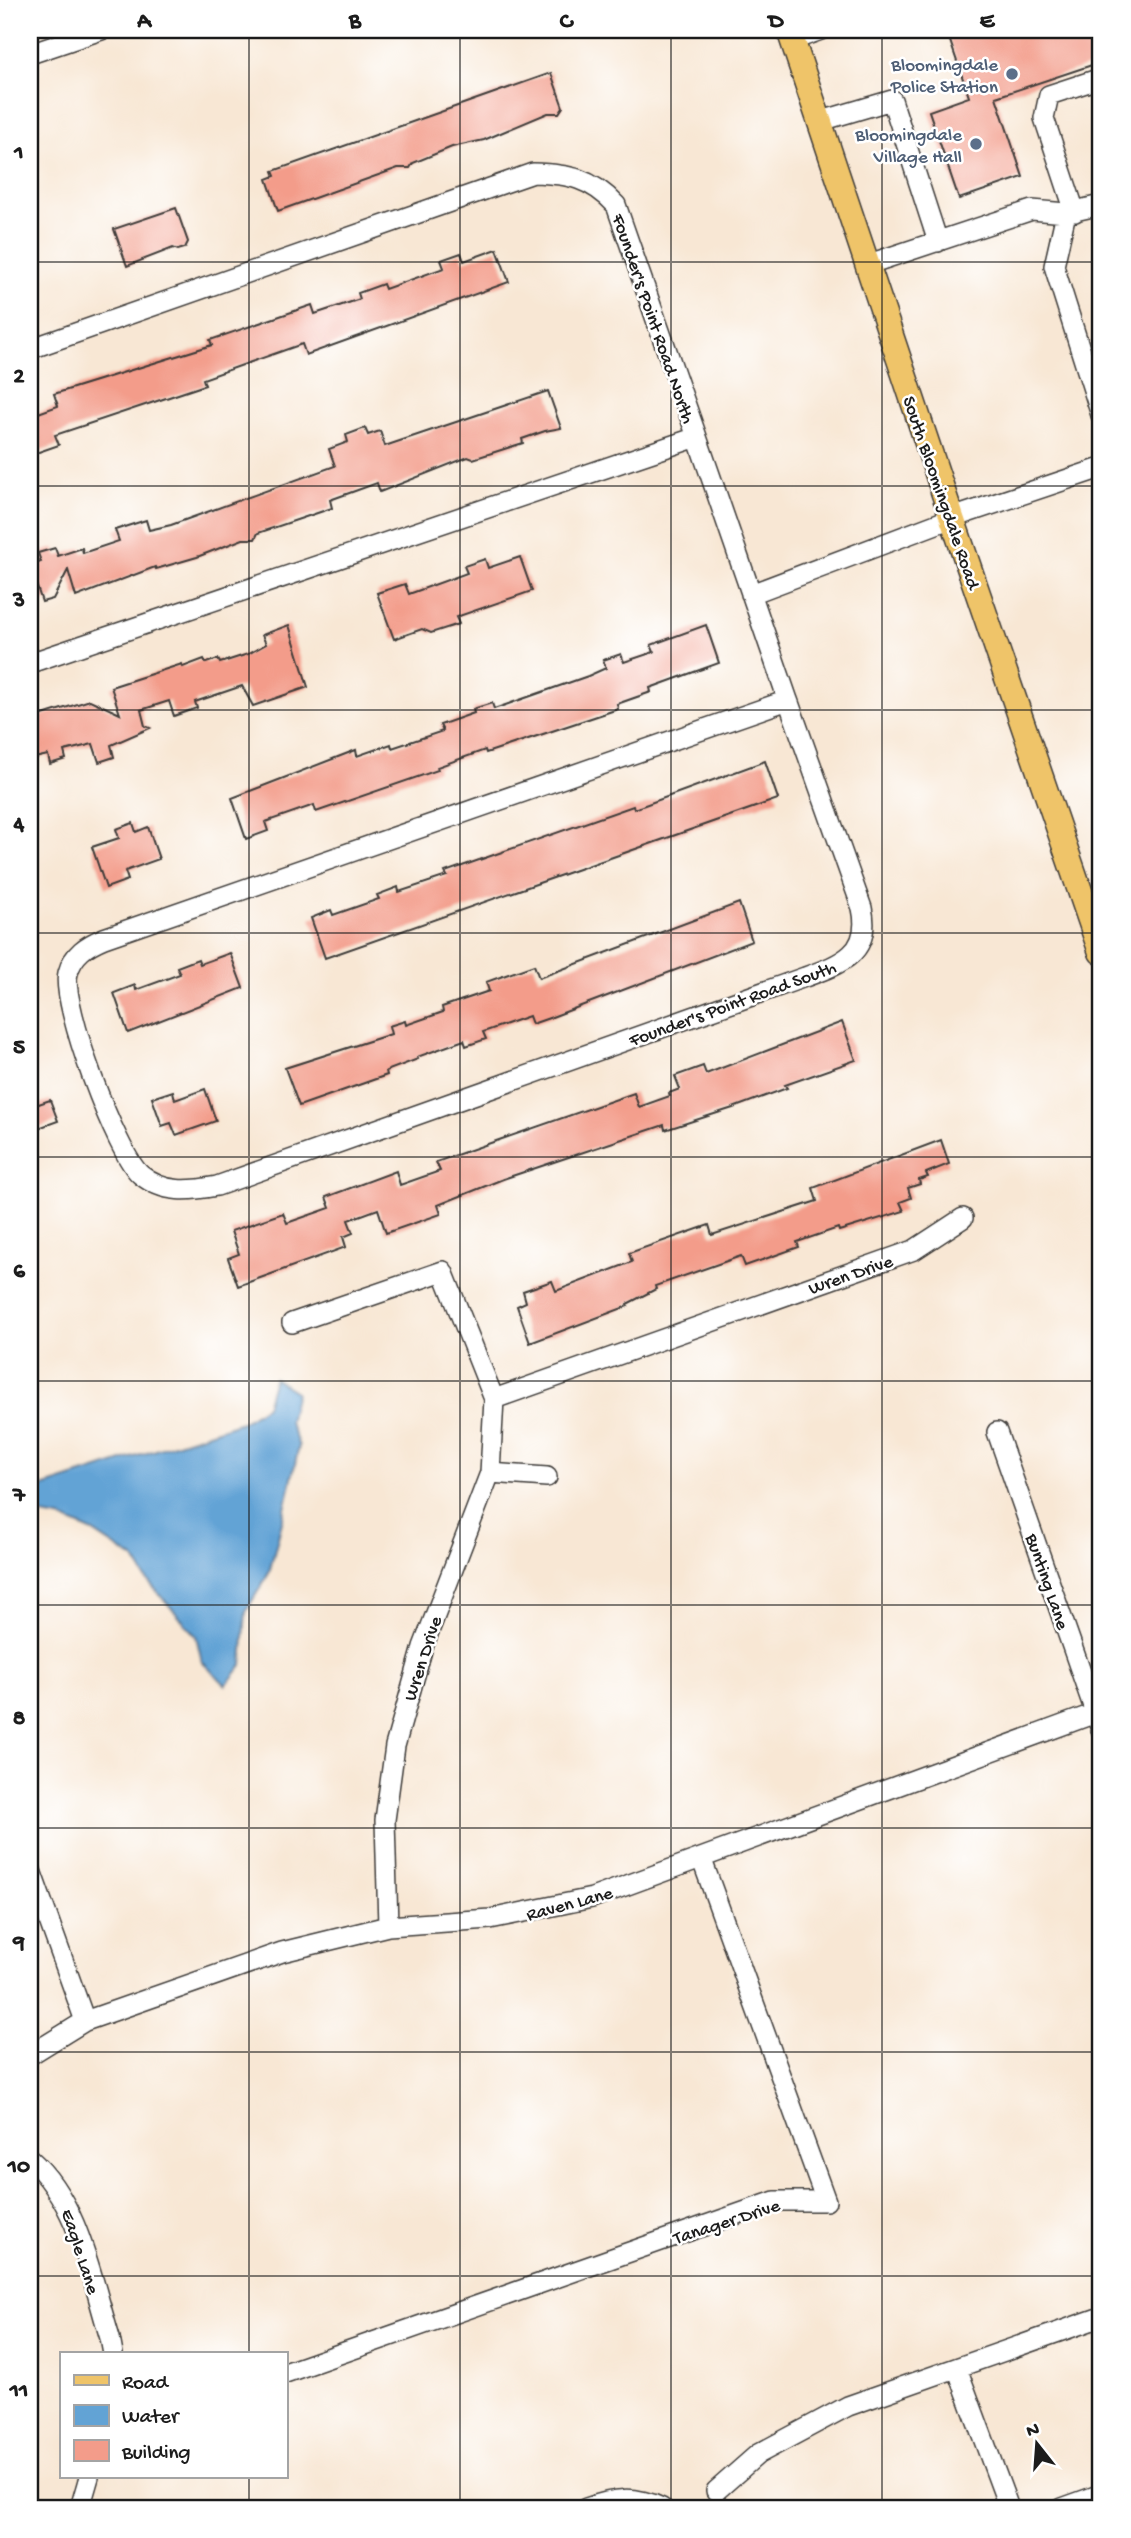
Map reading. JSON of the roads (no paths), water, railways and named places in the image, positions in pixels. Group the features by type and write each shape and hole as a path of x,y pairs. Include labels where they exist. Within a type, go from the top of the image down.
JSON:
{"main road":[{"name":"South Bloomingdale Road","path":"791,35 951,518 1101,952"}],"street":[{"path":"30,54 101,30"},
{"path":"791,35 821,30"},
{"path":"1101,78 1049,95 1044,118 1070,213 1054,266 1101,415"},
{"path":"821,121 891,100 938,242"},
{"name":"Founder's Point Road North","path":"30,349 533,173 564,174 600,188 616,205 697,437 30,663"},
{"path":"866,265 1032,210 1070,213 1101,205"},
{"name":"Founder's Point Road South","path":"697,437 862,908 864,932 855,951 846,959 805,977 217,1186 178,1191 162,1187 139,1174 129,1162 116,1139 67,997 67,975 82,949 104,938 788,701"},
{"path":"751,594 951,518 1101,468"},
{"name":"Wren Drive","path":"494,1399 914,1250 963,1218"},
{"name":"Wren Drive","path":"292,1323 443,1270 494,1399 490,1473 423,1647 394,1746 386,1820 388,1926"},
{"name":"Bunting Lane","path":"997,1432 1099,1718"},
{"path":"490,1473 547,1477"},
{"name":"Raven Lane","path":"30,2055 85,2021 282,1952 388,1926 490,1919 535,1912 592,1898 1099,1718"},
{"name":"Tanager Drive","path":"287,2372 775,2201 826,2201 702,1860"},
{"path":"30,1868 85,2021"},
{"name":"Eagle Lane","path":"30,2159 47,2174 66,2202 113,2352"},
{"path":"716,2491 758,2454 848,2406 1101,2317"},
{"path":"957,2368 1009,2508"},
{"path":"80,2508 89,2478"},
{"path":"1062,2508 1101,2494"},
{"path":"586,2508 609,2500 634,2497 662,2508"}],"water":[{"path":"274,1378 296,1392 289,1422 299,1446 269,1573 246,1611 242,1665 226,1685 202,1662 196,1636 147,1580 134,1559 93,1532 64,1519 37,1514 30,1516 30,1491 242,1422 266,1406"}],"place":[{"name":"Bloomingdale Police Station","path":"1012,74"},
{"name":"Bloomingdale Village Hall","path":"976,144"}]}
